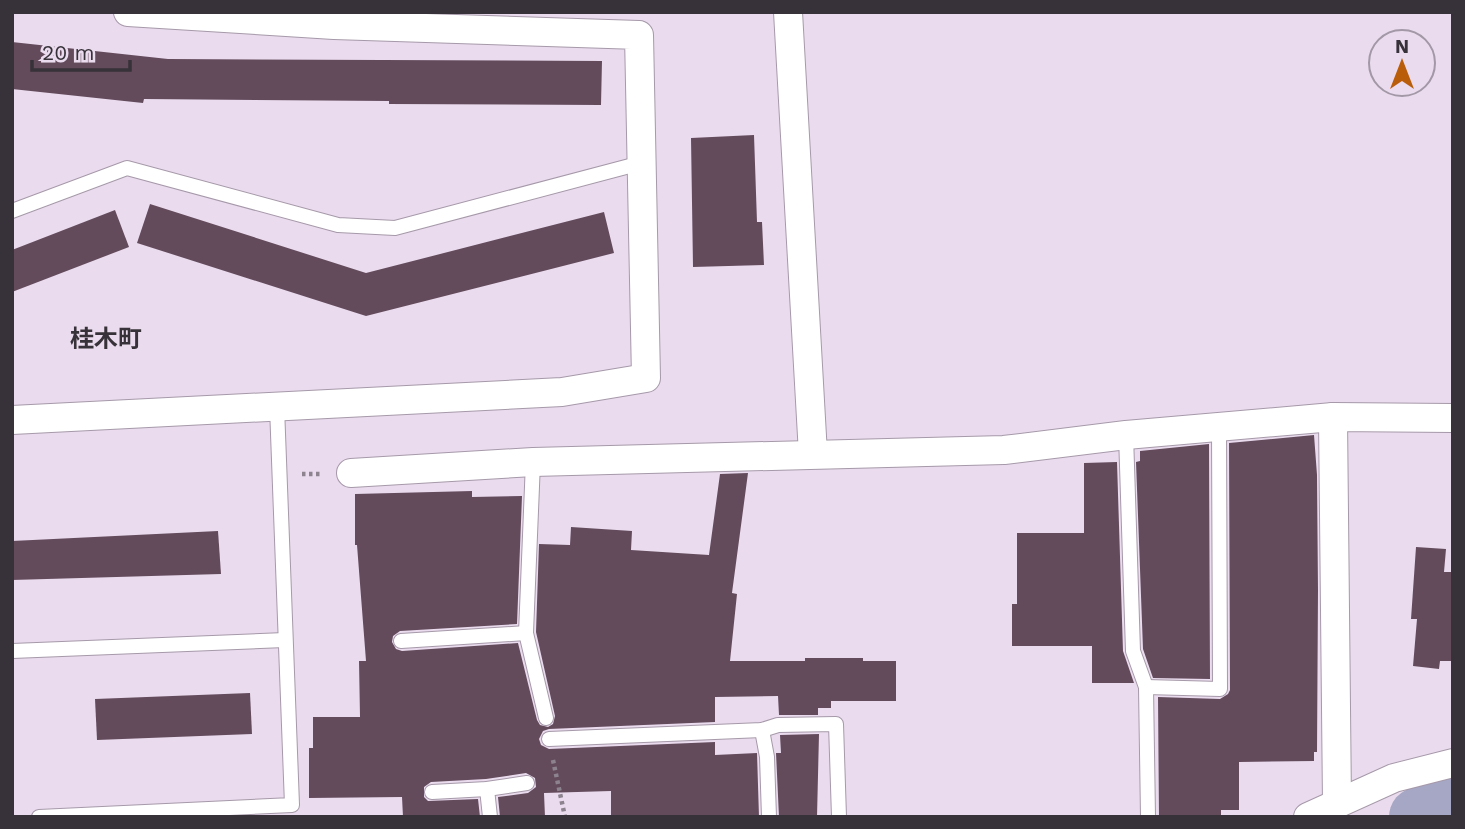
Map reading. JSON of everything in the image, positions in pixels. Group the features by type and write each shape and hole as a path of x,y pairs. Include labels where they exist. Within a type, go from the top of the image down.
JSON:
{"street":[{"path":"12,420 562,392 646,378 639,35 334,25 128,12"},
{"path":"789,12 813,454"},
{"path":"351,473 533,462 1004,450 1126,435 1333,417 1453,418"},
{"path":"1333,417 1337,804"},
{"path":"1308,817 1394,778 1453,763"}],"lane":[{"path":"12,211 127,168 338,225 395,228 642,163"},
{"path":"38,817 292,805 277,407"},
{"path":"1146,687 1220,689 1219,426"},
{"path":"1126,435 1133,651 1146,687 1148,817"},
{"path":"533,462 526,633 546,718"},
{"path":"401,641 526,633"},
{"path":"12,651 285,640"},
{"path":"549,739 762,730 778,725 836,724 839,817"},
{"path":"762,730 767,757 769,817"},
{"path":"432,792 488,789 527,783"},
{"path":"488,789 489,817"}],"path":[{"path":"279,474 351,473"},
{"path":"549,739 565,817"}],"building":[{"path":"12,42 168,59 602,61 601,105 144,99 143,103 12,89"},
{"path":"754,135 757,222 762,222 764,265 693,267 691,138"},
{"path":"150,204 366,273 604,212 614,253 366,316 137,243"},
{"path":"115,210 129,247 12,292 12,250"},
{"path":"1314,435 1318,590 1317,752 1314,752 1314,761 1239,762 1239,810 1221,810 1221,817 1159,817 1158,697 1220,699 1230,690 1229,443"},
{"path":"1209,444 1210,679 1153,678 1143,649 1136,462 1140,461 1140,451"},
{"path":"1117,462 1123,651 1134,683 1092,683 1092,646 1012,646 1012,604 1017,604 1017,533 1084,533 1084,463"},
{"path":"748,473 732,593 737,594 730,661 863,658 863,661 896,661 896,701 831,701 831,708 818,708 818,715 779,715 778,696 715,697 715,722 549,729 543,731 539,739 541,745 549,749 715,742 715,755 757,753 759,817 611,817 611,791 544,793 545,817 500,817 498,797 528,793 536,787 535,778 526,773 486,779 431,782 424,787 424,797 428,801 478,799 480,817 403,817 402,797 309,798 309,748 313,748 313,717 360,717 359,661 366,661 355,545 355,494 472,491 472,497 522,496 517,624 400,631 393,636 392,642 396,649 402,651 518,643 537,720 540,725 548,727 553,724 555,716 536,632 539,544 570,545 571,527 632,531 631,550 709,555 720,474"},
{"path":"218,531 221,574 12,580 12,541"},
{"path":"1416,547 1446,549 1444,572 1453,572 1453,661 1440,661 1439,669 1413,666 1417,619 1411,619"},
{"path":"250,693 252,734 97,740 95,699"},
{"path":"819,734 817,817 779,817 776,753 781,753 780,735"}],"waterway":[{"path":"1419,817 1453,800"}],"district":[{"name":"桂木町","path":"106,339"}]}
